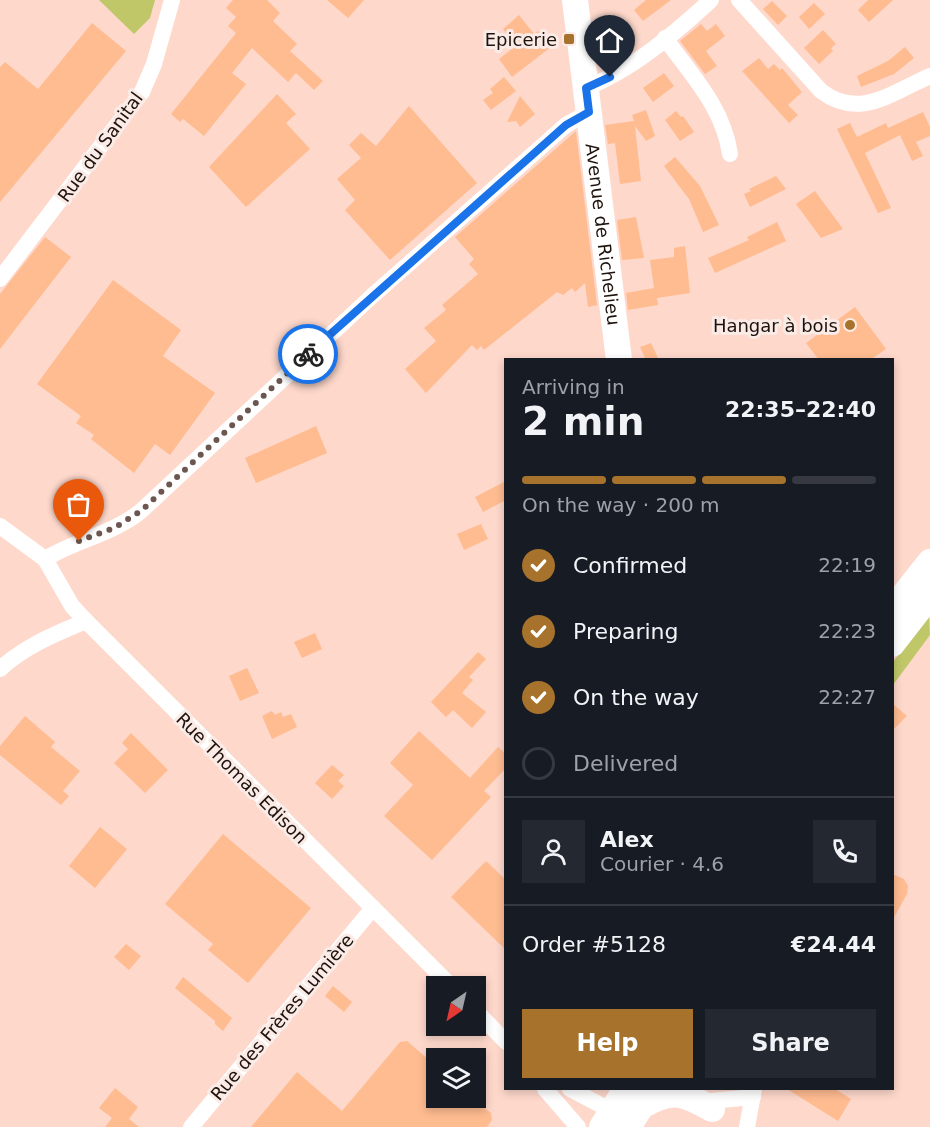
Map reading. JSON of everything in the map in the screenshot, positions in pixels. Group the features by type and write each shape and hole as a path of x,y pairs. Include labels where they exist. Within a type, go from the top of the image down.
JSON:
{"main road":[{"name":"Avenue de Richelieu","path":"575,0 619,358"},
{"path":"894,607 930,562"},
{"path":"894,641 930,595"},
{"path":"626,1111 663,1094 675,1094 694,1099 712,1107"}],"street":[{"name":"Rue du Sanital","path":"0,279 142,92 154,64 172,0"},
{"path":"0,526 45,559 63,548 114,528 141,511 371,297 566,125 610,77 665,38 711,0"},
{"path":"740,0 821,91 834,100 850,105 866,104 930,76"},
{"path":"665,38 718,111 727,132 730,154"},
{"name":"Rue Thomas Edison","path":"45,559 72,606 86,621 441,976"},
{"path":"0,669 15,655 48,637 86,621"},
{"name":"Rue des Frères Lumière","path":"191,1127 373,908"},
{"path":"486,1021 504,1040"},
{"path":"545,1090 578,1127"},
{"path":"573,1090 626,1111"},
{"path":"712,1107 754,1093"},
{"path":"747,1127 754,1093"}],"green space":[{"path":"99,0 155,0 150,18 134,34"},
{"path":"929,615 930,635 894,684 894,661"}],"building":[{"path":"233,0 267,0 280,13 273,21 297,44 290,51 323,81 314,90 296,73 288,82 252,48 232,73 246,84 204,136 183,119 180,122 171,114 236,33 228,26 236,17 226,8"},
{"path":"327,0 364,0 348,18"},
{"path":"646,0 671,0 643,21 634,10"},
{"path":"868,0 893,0 869,22 858,10"},
{"path":"772,1 787,16 778,25 763,9"},
{"path":"814,3 825,14 809,29 799,17"},
{"path":"519,15 534,34 538,31 551,47 512,77 499,59 516,46 503,29"},
{"path":"92,23 126,51 0,202 0,67 5,62 38,89"},
{"path":"701,24 707,31 716,24 725,36 706,51 717,66 705,74 680,41"},
{"path":"617,25 620,46 605,48 604,44 599,45 597,27"},
{"path":"823,30 836,44 831,48 833,51 819,64 804,48"},
{"path":"905,47 914,58 894,74 861,87 857,76 888,61"},
{"path":"759,58 768,69 774,64 780,70 782,68 802,92 788,105 798,115 789,123 742,71"},
{"path":"664,73 674,86 653,102 643,88"},
{"path":"504,77 516,91 491,110 483,100 493,93 490,89"},
{"path":"277,94 296,114 286,123 310,149 246,207 209,167"},
{"path":"520,96 535,114 520,127 516,121 507,122"},
{"path":"409,106 477,183 390,260 345,210 355,200 337,179 361,158 349,145 361,133 376,146"},
{"path":"646,110 655,136 646,141 635,126 641,181 620,184 615,143 608,144 605,125 634,121 632,115"},
{"path":"676,111 681,117 683,116 694,132 680,141 665,120"},
{"path":"923,112 930,127 930,136 916,142 923,156 912,161 900,135 865,153 891,208 878,213 837,129 850,123 857,137 886,123 888,128"},
{"path":"576,131 597,305 588,307 585,283 575,292 572,288 563,295 557,292 484,350 481,346 477,350 472,345 426,393 405,369 436,341 424,328 446,310 442,305 478,274 469,264 474,259 455,237"},
{"path":"675,157 700,186 719,225 703,232 689,199 664,166"},
{"path":"776,176 786,189 750,207 744,194 751,191 749,189"},
{"path":"815,191 843,229 821,238 796,204"},
{"path":"636,217 644,258 622,260 617,220"},
{"path":"777,222 786,241 715,273 708,258 749,240 747,237"},
{"path":"45,237 71,257 0,349 0,294"},
{"path":"685,246 690,293 657,298 658,305 628,310 626,293 654,288 650,260 674,257 674,248"},
{"path":"113,280 181,330 163,356 215,393 170,455 155,444 134,473 91,439 94,435 76,423 81,416 37,384"},
{"name":"Hangar à bois","path":"855,307 886,349 873,358 817,358 806,343"},
{"path":"651,343 658,358 645,358 640,347"},
{"path":"316,426 327,453 256,483 245,458"},
{"path":"504,482 504,501 483,512 475,497"},
{"path":"481,524 488,539 464,550 457,534"},
{"path":"315,633 322,649 302,658 294,642"},
{"path":"478,652 486,659 469,677 473,680 462,693 486,712 472,728 453,710 446,717 431,702"},
{"path":"247,668 259,693 240,701 229,676"},
{"path":"894,705 907,716 894,729"},
{"path":"272,711 275,715 281,712 283,717 291,714 297,727 272,739 262,716"},
{"path":"25,716 55,742 51,747 80,771 63,791 69,796 61,805 0,755 0,746"},
{"path":"419,731 470,778 498,747 504,752 504,770 484,791 491,797 432,860 384,816 413,785 390,763"},
{"path":"131,733 168,770 145,793 114,763 128,749 122,743"},
{"path":"332,765 344,775 338,781 344,786 332,799 315,783"},
{"path":"100,827 127,849 95,888 69,866"},
{"path":"223,834 311,908 248,983 208,950 213,944 165,904"},
{"path":"486,861 504,878 504,948 451,897"},
{"path":"894,875 904,879 908,886 907,894 894,917"},
{"path":"126,944 141,956 129,970 114,957"},
{"path":"183,977 232,1018 223,1031 215,1024 215,1021 175,988"},
{"path":"333,986 352,1002 344,1012 325,996"},
{"path":"407,1041 426,1057 426,1108 485,1108 491,1113 492,1120 487,1127 251,1127 297,1072 342,1111 400,1042"},
{"path":"115,1088 138,1107 129,1119 139,1127 105,1127 112,1118 99,1108"},
{"path":"789,1090 837,1090 851,1099 838,1121"}],"way so far":[{"path":"79,541 114,528 141,511 308,354"}],"place":[{"name":"Epicerie","path":"569,39"},
{"name":"Hangar à bois","path":"850,325"}],"route":[{"path":"308,354 566,125 589,112 586,88 610,77"}]}
